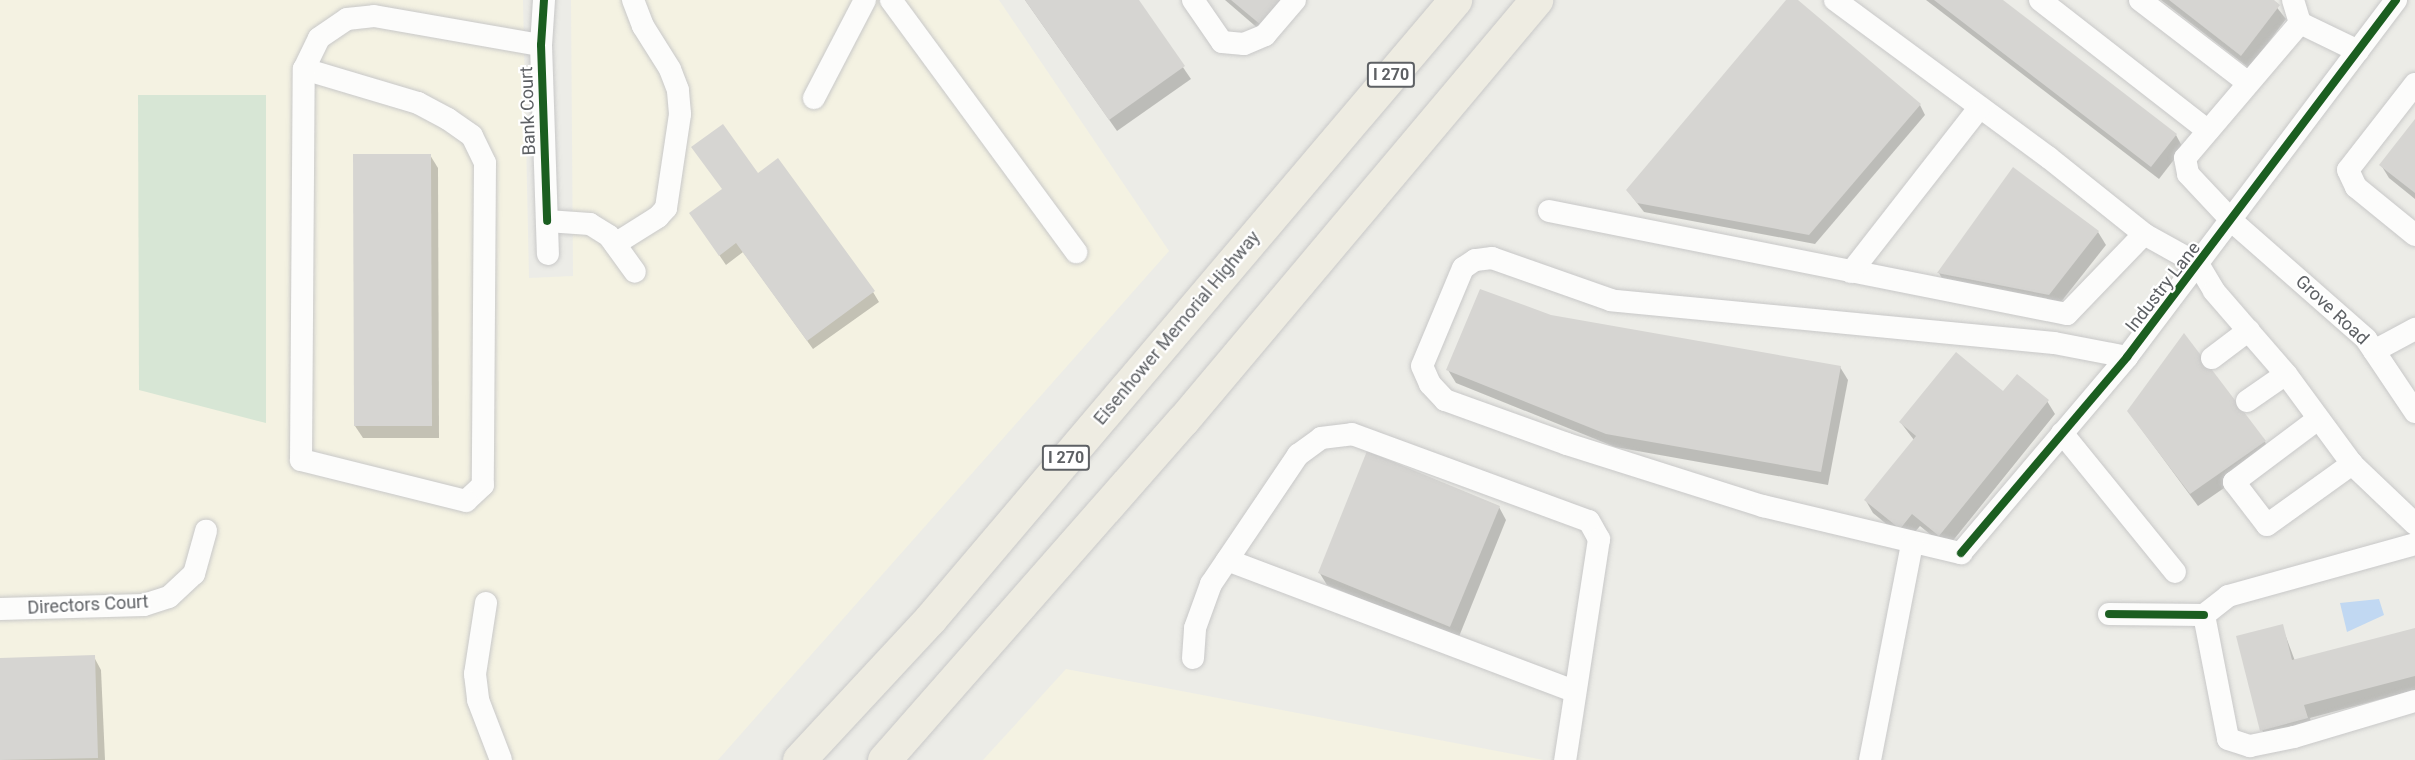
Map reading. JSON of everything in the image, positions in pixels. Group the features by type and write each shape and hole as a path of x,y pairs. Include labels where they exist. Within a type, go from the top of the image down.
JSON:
{"highway":[{"name":"Eisenhower Memorial Highway","path":"799,760 930,619 1455,0"},
{"path":"884,760 1183,420 1536,0"}],"street":[{"name":"Bank Court","path":"544,0 541,45 548,254"},
{"path":"615,244 658,217 666,208 680,114 670,69 643,26 633,0"},
{"path":"814,98 865,0"},
{"path":"891,0 1076,252"},
{"path":"1193,0 1222,42 1244,44 1265,35 1295,0"},
{"path":"1835,0 1980,107 2144,234 2198,264 2214,291 2286,374 2352,464 2415,524"},
{"path":"2040,0 2208,131 2300,23"},
{"path":"2140,0 2248,83"},
{"path":"2294,0 2300,23 2358,51"},
{"name":"Industry Lane","path":"1912,543 1962,553 2127,357 2233,222 2396,0"},
{"path":"2404,0 2415,10"},
{"path":"304,69 418,103 448,119 472,136 485,163 483,485 466,501 301,460 304,69 319,38 347,19 374,16 541,45"},
{"path":"2415,84 2348,170 2356,187 2415,235"},
{"path":"1851,272 1980,107"},
{"name":"Grove Road","path":"2208,131 2185,158 2188,174 2233,222 2366,339 2415,412"},
{"path":"1549,210 2067,314 2144,234"},
{"path":"547,221 590,224 615,244 635,272"},
{"path":"1870,760 1912,543 1763,506 1444,400 1430,384 1422,366 1463,268 1475,260 1492,258 1611,300 2054,343 2127,357"},
{"path":"2374,351 2415,329"},
{"path":"2212,358 2249,330"},
{"path":"2247,401 2286,374"},
{"path":"2318,419 2234,482 2267,525 2352,464"},
{"path":"2062,433 2175,572"},
{"path":"1193,658 1195,628 1211,584 1298,455 1321,438 1352,434 1589,521 1599,539 1565,760"},
{"name":"Directors Court","path":"0,609 144,605 169,597 194,574 206,531"},
{"path":"2109,614 2204,615 2228,596 2415,544"},
{"path":"1227,560 1574,691"},
{"path":"486,603 475,674 478,699 501,760"},
{"path":"2204,615 2228,740 2250,746 2294,737 2415,701"}],"shaded area":[{"path":"0,0 523,0 529,278 573,276 571,0 999,0 1169,251 718,760 0,760"},
{"path":"1066,669 1544,760 983,760"}],"green space":[{"path":"138,95 266,95 266,423 139,390"}],"water":[{"path":"2379,599 2384,615 2347,632 2340,603"}],"building":[{"path":"1025,0 1139,0 1185,66 1109,120"},
{"path":"1231,0 1282,0 1261,25"},
{"path":"1786,0 1798,0 1921,104 1809,235 1637,203 1626,190"},
{"path":"1934,0 2003,0 2177,134 2151,167"},
{"path":"2169,0 2274,0 2280,5 2241,56"},
{"path":"2415,119 2415,193 2379,165"},
{"path":"723,124 758,173 778,158 875,291 807,341 736,243 719,256 689,213 722,189 691,147"},
{"path":"353,154 431,154 432,426 354,426"},
{"path":"2013,167 2099,231 2049,295 1937,273"},
{"path":"1480,289 1551,315 1841,366 1821,472 1606,434 1446,370"},
{"path":"2184,333 2266,441 2190,494 2127,411"},
{"path":"1956,352 2003,391 2017,374 2049,400 1939,536 1912,514 1900,529 1864,500 1916,436 1899,422"},
{"path":"1367,451 1500,506 1450,627 1318,573"},
{"path":"2283,624 2292,660 2415,628 2415,676 2304,705 2308,718 2260,731 2236,636"},
{"path":"95,655 98,758 0,760 0,658"}],"cycle path":[{"path":"544,0 541,45 547,221"},
{"path":"1961,553 2127,357 2396,0"},
{"path":"2109,614 2204,615"}]}
